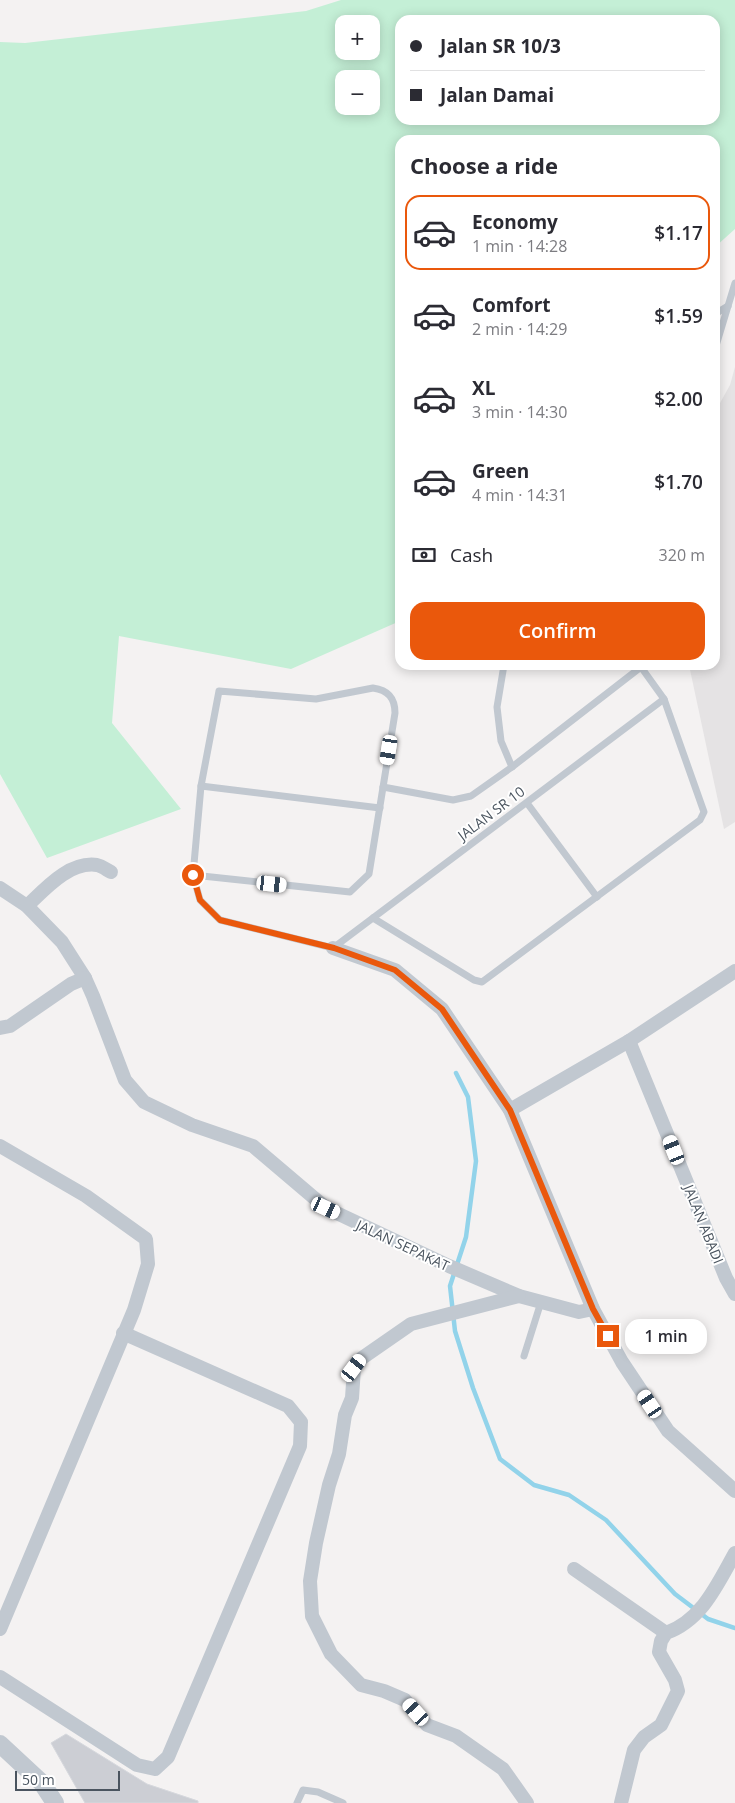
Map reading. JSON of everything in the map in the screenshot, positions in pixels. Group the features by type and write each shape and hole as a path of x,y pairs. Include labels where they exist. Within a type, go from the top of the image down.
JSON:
{"street":[{"path":"27,906 52,882 66,872 81,866 98,865 111,872"},
{"name":"JALAN SEPAKAT","path":"0,888 27,906 62,942 85,978 125,1080 144,1102 192,1125 252,1146 326,1208 464,1273 519,1296 579,1312 593,1309"},
{"path":"334,948 395,970 442,1009 510,1110 593,1309 622,1362 668,1431 735,1491"},
{"path":"510,1110 629,1042 735,971"},
{"path":"0,1028 10,1026 71,984 85,978"},
{"name":"JALAN ABADI","path":"629,1042 731,1273 735,1294"},
{"path":"0,1146 86,1196 146,1239 148,1264 134,1310 0,1629"},
{"path":"519,1296 411,1324 362,1358 354,1368 352,1398 345,1415 339,1454 329,1485 310,1581 312,1616 331,1654 361,1685 384,1691 405,1700 427,1725 456,1736 503,1769 526,1803"},
{"path":"0,1677 136,1764 155,1768 168,1758 300,1446 301,1422 288,1406 123,1333"},
{"path":"621,1803 634,1750 644,1737 661,1726 678,1690 675,1680 659,1652 661,1642 666,1633 678,1628 701,1609 711,1596 735,1553"},
{"path":"574,1569 666,1633"},
{"path":"0,1744 42,1783 55,1803"}],"lane":[{"path":"720,332 735,283"},
{"path":"720,311 728,306"},
{"path":"503,670 497,708 501,740 512,767"},
{"path":"383,787 453,800 471,796 512,767 636,670"},
{"path":"372,918 474,980 482,982 703,816 703,808 664,699 644,670"},
{"path":"193,875 350,892 369,874 395,705 387,692 373,688 313,699 219,691 201,786 193,875 200,900 220,920 334,948"},
{"name":"JALAN SR 10","path":"334,948 664,699"},
{"path":"201,786 380,808"},
{"path":"527,802 597,897"},
{"path":"524,1356 542,1301"},
{"path":"297,1803 303,1790 318,1792 343,1803"}],"shaded area":[{"path":"735,367 735,822 724,829 690,670 720,670 720,403 730,385"}],"green space":[{"path":"341,0 735,0 735,229 720,242 720,135 395,135 395,623 291,669 119,636 112,723 181,809 47,858 0,774 0,42 25,43 306,11"}],"building":[{"path":"66,1734 147,1784 198,1801 198,1803 85,1803 51,1743"}],"waterway":[{"path":"456,1073 468,1097 476,1161 466,1237 450,1286 455,1331 473,1388 500,1459 534,1485 569,1495 606,1520 675,1594 708,1619 735,1628"}],"route":[{"path":"193,875 200,900 220,920 334,948 395,970 442,1009 510,1110 593,1309 608,1336"}]}
